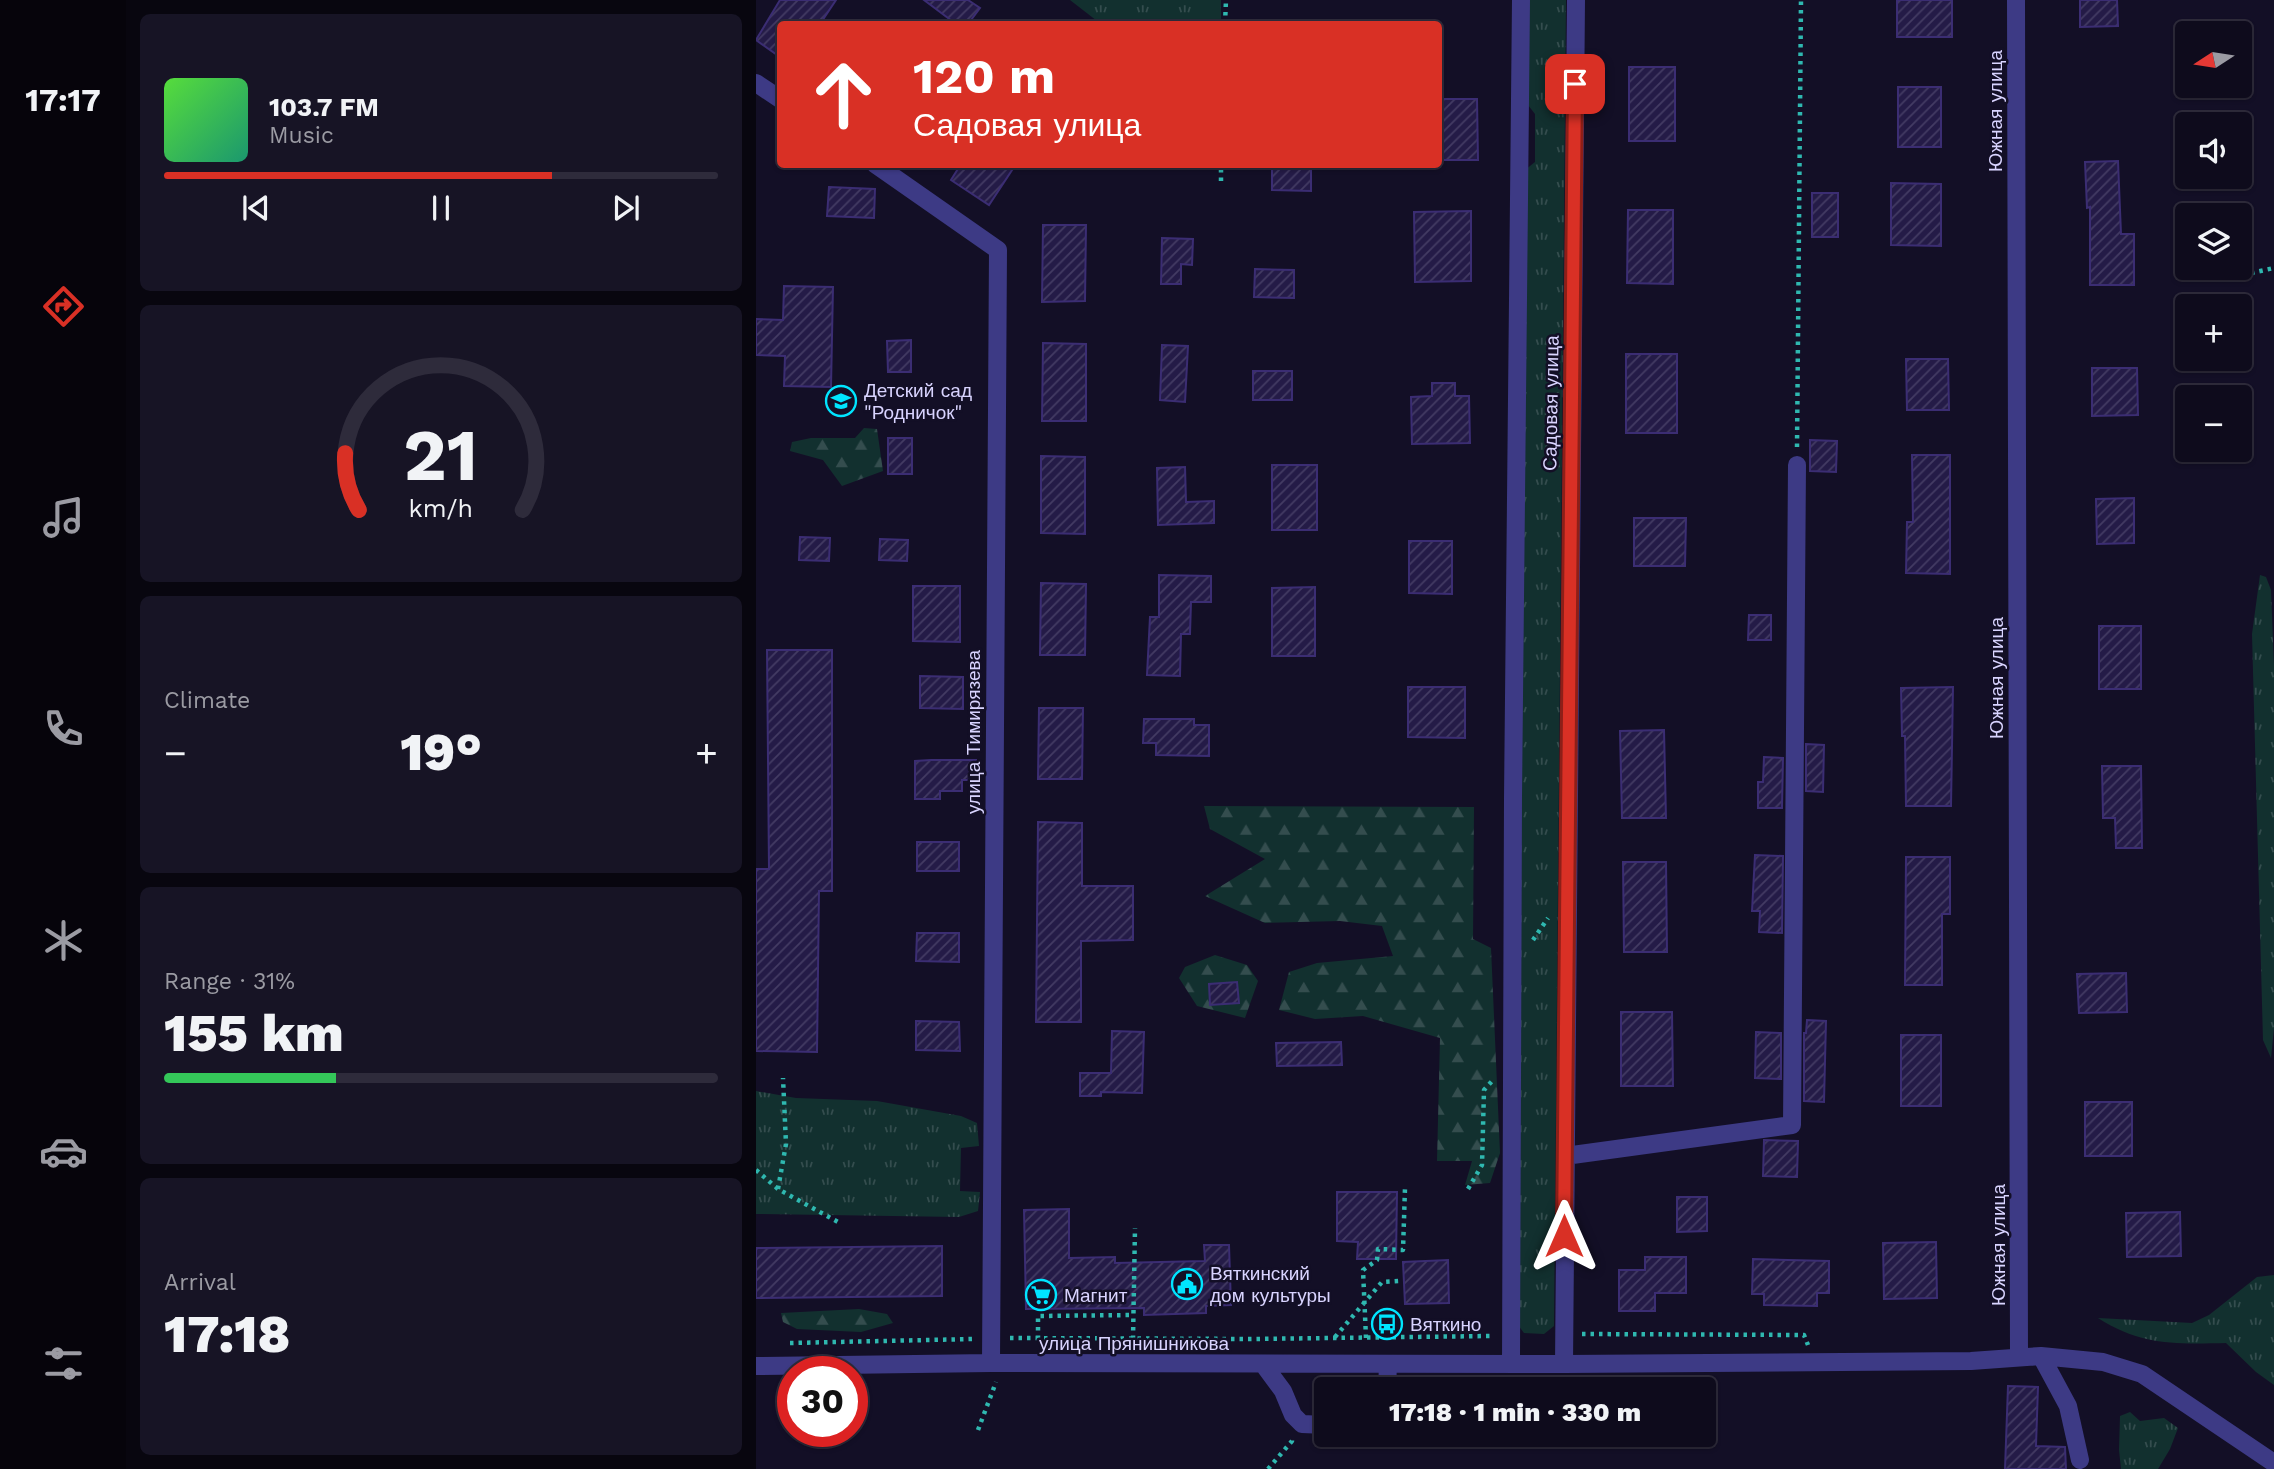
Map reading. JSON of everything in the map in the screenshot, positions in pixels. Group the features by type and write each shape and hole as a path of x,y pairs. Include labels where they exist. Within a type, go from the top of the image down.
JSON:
{"street":[{"path":"1511,1363 1521,0"},
{"name":"Садовая улица","path":"1564,1364 1576,0"},
{"name":"Южная улица","path":"2016,0 2019,1357"},
{"path":"756,83 777,97"},
{"name":"улица Тимирязева","path":"881,168 998,250 991,1338 996,1364"},
{"path":"1564,1156 1792,1125 1797,465"},
{"path":"2041,1356 2068,1406 2080,1460"},
{"name":"улица Прянишникова","path":"756,1366 1971,1361 2041,1356 2103,1362 2142,1374 2274,1464"},
{"path":"1263,1364 1283,1391 1293,1415 1302,1424 1314,1424"},
{"path":"1388,1364 1388,1377"}],"path":[{"path":"1225,21 1226,0"},
{"path":"1797,465 1801,0"},
{"path":"1221,168 1221,181"},
{"path":"2252,273 2274,268"},
{"path":"1513,969 1551,914"},
{"path":"778,1189 786,1144 783,1079"},
{"path":"1468,1189 1482,1165 1484,1090"},
{"path":"756,1170 778,1189 838,1222"},
{"path":"1366,1338 1363,1270 1377,1260 1378,1250 1403,1250 1405,1188"},
{"path":"1133,1339 1135,1228"},
{"path":"1335,1338 1382,1282 1399,1281"},
{"path":"1038,1339 1038,1316 1134,1315"},
{"path":"1564,1334 1804,1335 1816,1362"},
{"path":"784,1343 991,1338 1496,1336"},
{"path":"978,1430 995,1390 996,1364"},
{"path":"1268,1469 1292,1441"}],"green space":[{"path":"1070,0 1221,0 1221,21 1097,21"},
{"path":"1529,0 1566,0 1554,1326 1544,1334 1524,1333 1518,1325 1525,170 1535,162 1535,114 1528,105"},
{"path":"864,428 877,429 883,471 842,486 823,460 790,451 792,442 811,438 855,438"},
{"path":"2260,575 2266,577 2271,590 2274,666 2274,1028 2271,1058 2263,1040 2252,634"},
{"path":"1204,806 1474,807 1473,939 1491,948 1500,1153 1490,1183 1465,1185 1472,1161 1437,1161 1440,1038 1363,1016 1315,1019 1279,1010 1289,972 1317,963 1393,956 1382,926 1340,921 1265,923 1205,896 1265,859 1210,829"},
{"path":"1215,955 1247,965 1258,981 1245,1018 1197,1006 1179,978 1185,967"},
{"path":"756,1091 796,1098 877,1101 961,1116 977,1123 979,1146 961,1148 960,1191 980,1192 978,1211 959,1217 756,1214"},
{"path":"2274,1275 2274,1385 2226,1343 2160,1341 2130,1334 2098,1318 2192,1323 2209,1315 2257,1277"},
{"path":"859,1309 887,1314 893,1323 861,1332 797,1329 783,1322 781,1313"},
{"path":"2130,1412 2140,1421 2164,1418 2178,1428 2158,1469 2121,1469 2120,1416"}],"building":[{"path":"780,0 836,0 822,21 777,21 777,55 756,40"},
{"path":"924,0 968,0 980,8 970,21 952,21"},
{"path":"1897,0 1952,0 1952,37 1897,37"},
{"path":"2080,0 2117,0 2118,26 2080,27"},
{"path":"1629,67 1675,67 1675,141 1629,141"},
{"path":"1898,87 1941,87 1941,147 1898,147"},
{"path":"1442,99 1477,99 1478,160 1442,160"},
{"path":"2118,161 2121,234 2134,234 2134,285 2090,285 2090,207 2087,208 2085,162"},
{"path":"958,168 1013,168 989,205 951,180"},
{"path":"1272,168 1311,168 1311,191 1272,190"},
{"path":"1891,183 1941,184 1941,246 1891,245"},
{"path":"829,187 875,189 874,218 827,216"},
{"path":"1812,193 1838,193 1838,237 1812,237"},
{"path":"1628,210 1673,210 1673,284 1627,283"},
{"path":"1471,211 1471,281 1415,282 1414,212"},
{"path":"1043,225 1086,225 1085,301 1042,302"},
{"path":"1162,238 1193,239 1192,265 1181,264 1181,284 1161,284"},
{"path":"1255,269 1294,270 1294,298 1254,297"},
{"path":"784,286 833,287 831,387 784,386 785,356 756,355 756,319 783,320"},
{"path":"911,340 911,372 888,372 887,341"},
{"path":"1043,343 1086,344 1086,421 1042,421"},
{"path":"1162,345 1188,346 1185,402 1160,400"},
{"path":"1626,354 1677,354 1677,433 1626,433"},
{"path":"1906,359 1948,359 1949,410 1907,410"},
{"path":"2092,368 2137,368 2138,415 2092,416"},
{"path":"1253,371 1292,371 1292,400 1253,400"},
{"path":"1432,383 1455,383 1455,396 1469,396 1470,443 1412,444 1411,397 1432,396"},
{"path":"888,438 912,438 912,474 888,474"},
{"path":"1810,440 1837,441 1836,472 1810,471"},
{"path":"1912,455 1950,455 1950,574 1906,573 1907,522 1913,522"},
{"path":"1041,456 1085,457 1085,534 1041,533"},
{"path":"1272,465 1317,465 1317,530 1272,530"},
{"path":"1185,467 1186,502 1214,501 1214,523 1158,525 1157,468"},
{"path":"2134,498 2134,543 2097,544 2096,499"},
{"path":"1634,518 1686,518 1685,566 1634,566"},
{"path":"800,537 830,538 829,561 799,560"},
{"path":"880,539 908,540 907,561 879,560"},
{"path":"1409,541 1452,541 1452,594 1409,593"},
{"path":"1159,575 1211,576 1211,602 1191,602 1190,634 1181,634 1180,676 1147,675 1150,617 1159,617"},
{"path":"1041,583 1086,584 1085,655 1040,655"},
{"path":"913,586 960,586 960,642 913,641"},
{"path":"1315,587 1315,656 1272,656 1272,588"},
{"path":"1749,615 1771,615 1771,640 1748,640"},
{"path":"2099,626 2141,626 2141,689 2099,689"},
{"path":"767,650 832,650 832,891 819,891 817,1052 756,1051 756,869 769,869"},
{"path":"920,676 963,677 963,709 920,708"},
{"path":"1408,687 1465,687 1465,738 1408,737"},
{"path":"1953,687 1951,806 1906,806 1901,688"},
{"path":"1039,708 1083,708 1082,779 1038,779"},
{"path":"1144,719 1194,719 1194,725 1209,725 1209,756 1156,755 1156,743 1143,743"},
{"path":"1664,730 1666,818 1622,818 1620,731"},
{"path":"1806,744 1824,745 1823,792 1806,791"},
{"path":"1764,757 1783,758 1782,808 1758,808 1758,782 1763,782"},
{"path":"976,760 976,780 962,780 962,791 940,791 940,799 915,799 915,761"},
{"path":"2102,766 2141,766 2142,848 2116,848 2115,818 2103,818"},
{"path":"1038,822 1082,823 1082,886 1133,886 1133,940 1081,941 1081,1022 1036,1022"},
{"path":"917,842 959,842 959,871 917,871"},
{"path":"1755,855 1783,856 1782,933 1759,932 1760,911 1752,911"},
{"path":"1906,857 1950,857 1950,914 1942,914 1942,985 1905,985"},
{"path":"1623,862 1666,862 1667,952 1624,952"},
{"path":"917,933 959,933 959,962 916,961"},
{"path":"2126,973 2127,1012 2079,1013 2077,974"},
{"path":"1237,982 1239,1003 1210,1005 1209,984"},
{"path":"1621,1012 1672,1012 1673,1086 1621,1086"},
{"path":"1807,1020 1826,1021 1824,1102 1804,1101 1804,1033"},
{"path":"916,1021 959,1022 960,1051 916,1050"},
{"path":"1112,1031 1144,1032 1142,1093 1101,1092 1101,1096 1080,1096 1080,1073 1111,1073"},
{"path":"1756,1032 1781,1033 1781,1079 1755,1078"},
{"path":"1901,1035 1941,1035 1941,1106 1901,1106"},
{"path":"1341,1042 1342,1065 1277,1066 1276,1043"},
{"path":"2085,1102 2132,1102 2132,1156 2085,1156"},
{"path":"1764,1140 1798,1141 1797,1177 1763,1176"},
{"path":"1337,1192 1397,1192 1396,1259 1357,1259 1358,1242 1337,1241"},
{"path":"1677,1197 1707,1197 1707,1231 1677,1232"},
{"path":"1069,1209 1069,1258 1115,1257 1115,1263 1205,1261 1204,1245 1229,1245 1231,1305 1206,1306 1206,1313 1144,1315 1144,1308 1026,1309 1024,1210"},
{"path":"2180,1212 2181,1256 2127,1257 2126,1213"},
{"path":"1936,1242 1937,1298 1884,1299 1883,1243"},
{"path":"942,1246 942,1296 756,1298 756,1248"},
{"path":"1645,1257 1686,1257 1686,1293 1655,1293 1655,1311 1619,1311 1619,1270 1645,1270"},
{"path":"1753,1259 1829,1261 1829,1293 1817,1293 1817,1306 1764,1305 1764,1294 1752,1294"},
{"path":"1448,1260 1449,1303 1405,1304 1403,1262"},
{"path":"2008,1386 2038,1387 2036,1446 2065,1447 2066,1469 2005,1469"}],"place":[{"name":"Детский сад \"Родничок\"","path":"841,401"},
{"name":"Вяткинский дом культуры","path":"1187,1284"},
{"name":"Магнит","path":"1041,1295"},
{"name":"Вяткино","path":"1387,1324"}],"route":[{"path":"1564,1236 1575,84"}]}
